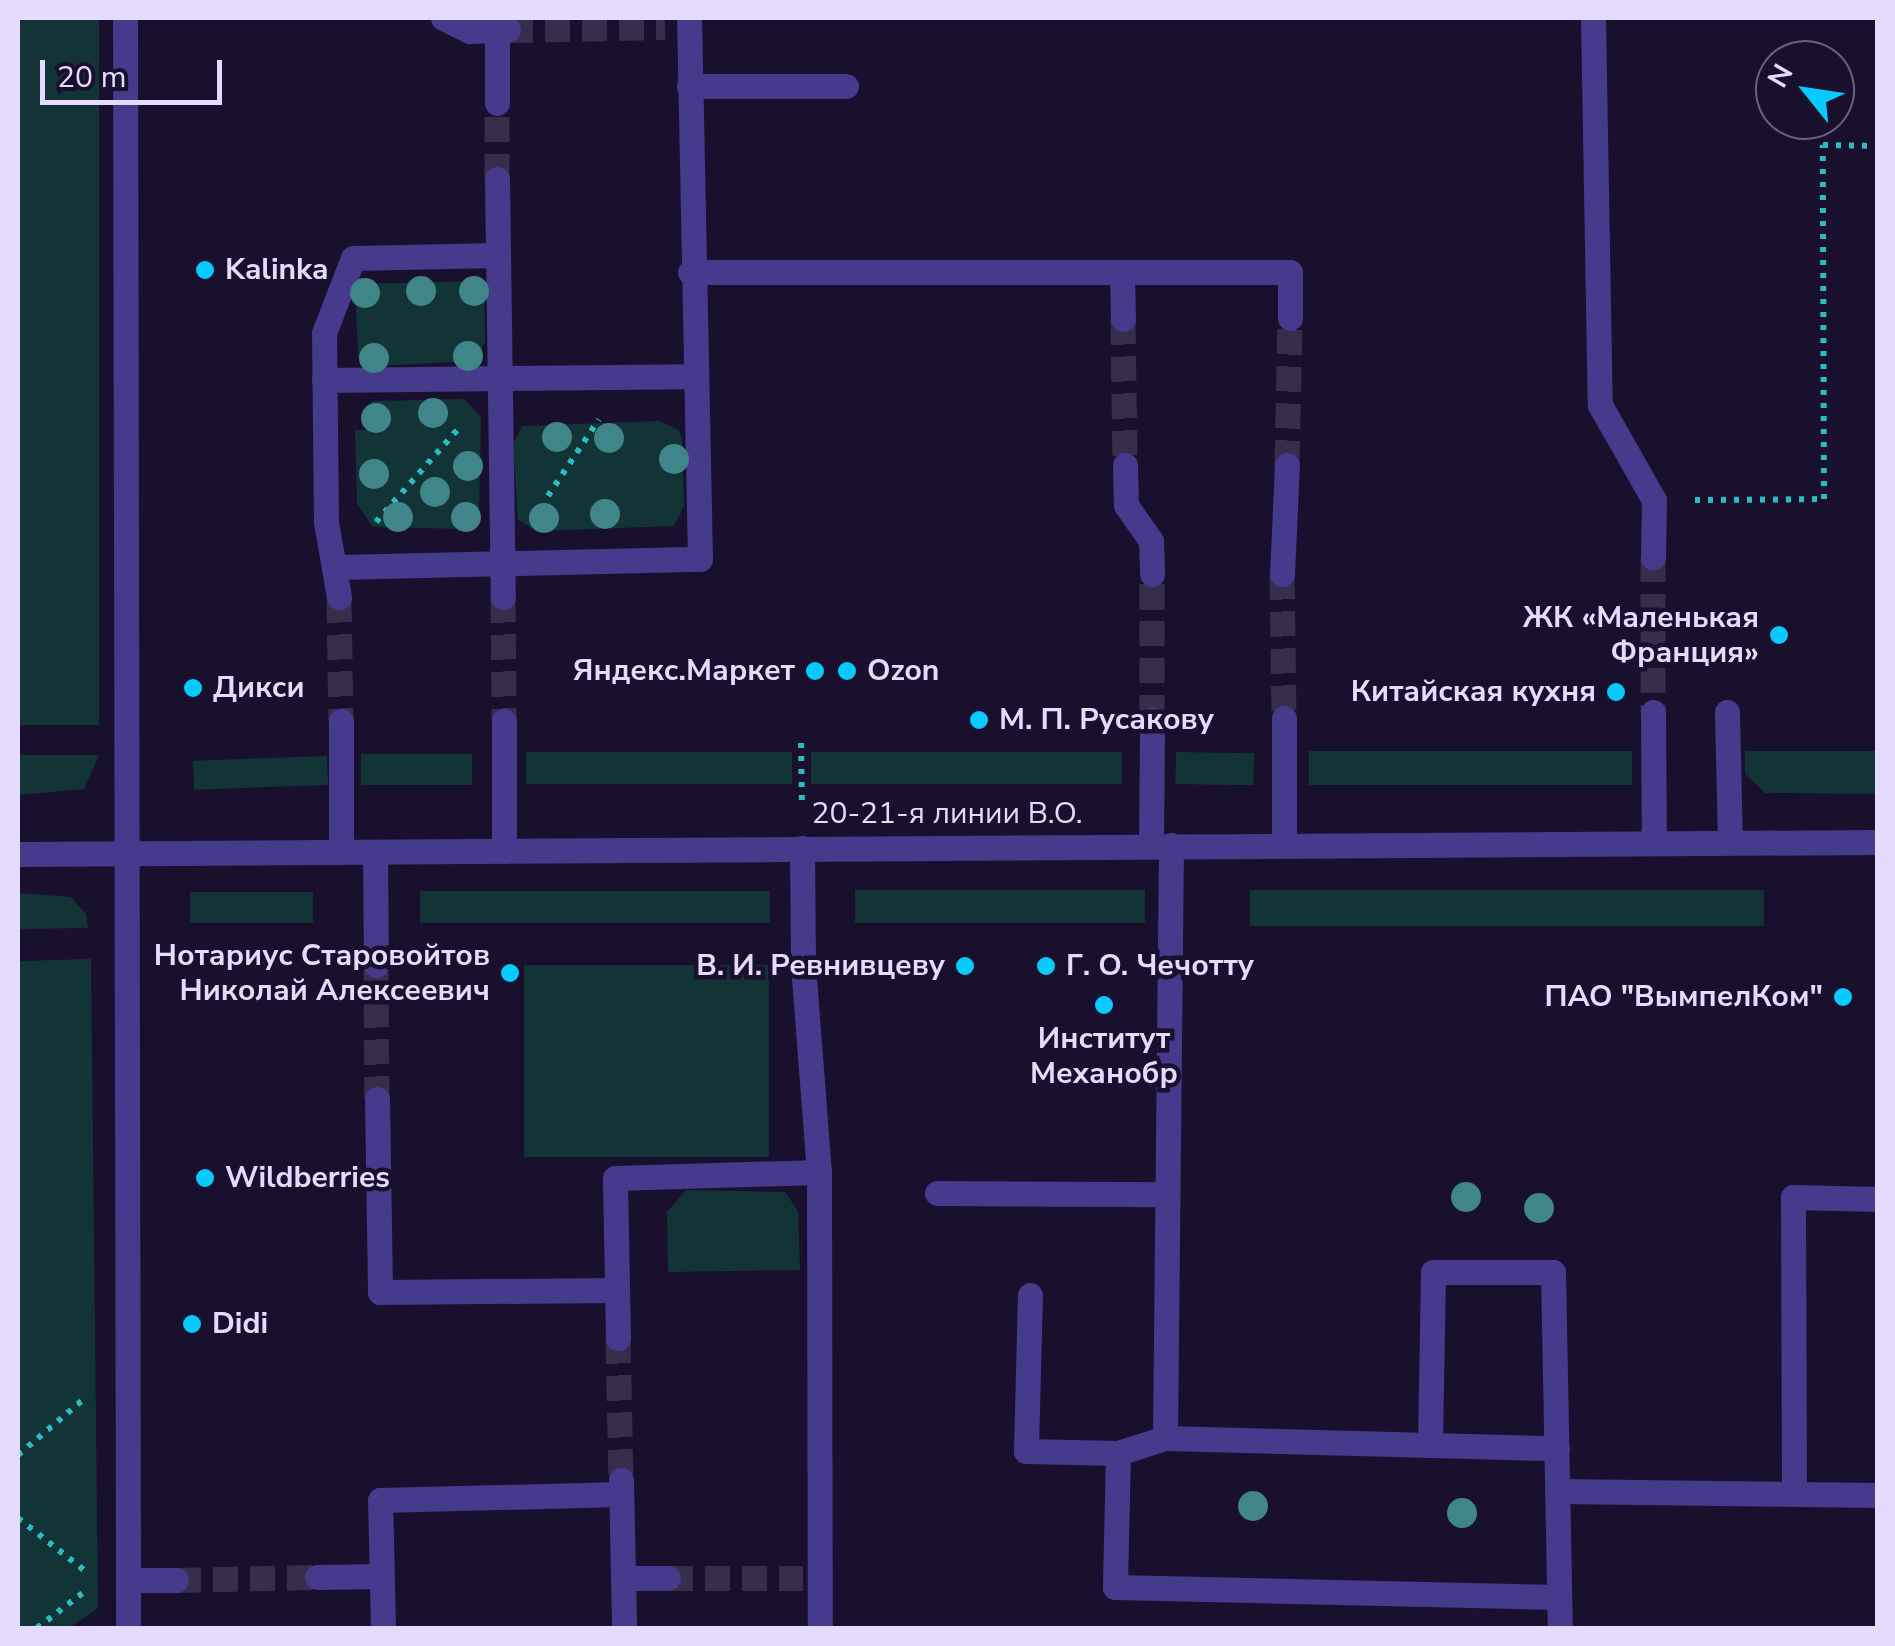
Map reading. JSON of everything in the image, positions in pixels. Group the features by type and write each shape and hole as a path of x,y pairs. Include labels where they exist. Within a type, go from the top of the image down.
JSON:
{"street":[{"path":"124,18 128,1628"},
{"path":"443,18 470,31 501,26 497,104"},
{"path":"1593,18 1600,406 1654,500 1653,557"},
{"path":"338,567 700,559 702,432 692,376 689,86 681,24"},
{"path":"689,86 846,86"},
{"path":"497,178 503,597"},
{"path":"339,597 338,567 326,522 324,333 353,258 498,255"},
{"path":"690,272 1290,272 1290,318"},
{"path":"1122,275 1123,319"},
{"path":"324,380 692,376"},
{"path":"1125,465 1126,506 1151,540 1152,574"},
{"path":"1282,574 1287,465"},
{"path":"1653,712 1654,842"},
{"path":"1727,712 1730,842"},
{"path":"1284,718 1284,844"},
{"path":"1152,720 1161,845 1165,1438"},
{"path":"504,721 504,851"},
{"path":"341,722 342,852"},
{"name":"20-21-я линии В.О.","path":"18,854 1878,842"},
{"path":"802,848 803,965 819,1172 811,1578 820,1628"},
{"path":"375,853 376,965"},
{"path":"377,1099 380,1292 617,1290"},
{"path":"618,1338 615,1178 819,1172"},
{"path":"937,1193 1166,1194"},
{"path":"1794,1494 1794,1198 1878,1199"},
{"path":"1430,1444 1434,1272 1552,1272 1560,1628"},
{"path":"1030,1295 1026,1451 1118,1452 1165,1438 1556,1448"},
{"path":"1118,1452 1115,1588 1560,1596"},
{"path":"383,1628 380,1500 621,1487 624,1628"},
{"path":"1557,1491 1878,1495"},
{"path":"317,1577 382,1576"},
{"path":"623,1578 668,1578"},
{"path":"128,1580 176,1580"}],"path":[{"path":"1654,500 1824,500 1823,145 1878,146"},
{"path":"544,502 628,377"},
{"path":"338,567 500,380"},
{"path":"801,743 802,848"},
{"path":"18,1518 98,1580 37,1628"}],"green space":[{"path":"18,18 99,18 99,725 18,725"},
{"path":"484,281 485,342 475,361 376,366 358,356 355,284"},
{"path":"464,399 481,417 479,519 464,529 373,527 357,504 355,430 368,430 367,408 373,401"},
{"path":"660,421 679,430 682,440 684,506 674,526 537,531 518,520 513,444 522,426"},
{"path":"1309,751 1632,751 1632,785 1309,785"},
{"path":"1745,751 1877,751 1877,794 1765,793 1745,774"},
{"path":"526,752 792,752 792,784 526,784"},
{"path":"811,752 1122,752 1122,784 811,784"},
{"path":"1176,752 1254,753 1253,785 1175,784"},
{"path":"361,754 472,754 472,785 361,785"},
{"path":"18,755 99,755 84,789 18,795"},
{"path":"327,756 328,785 194,790 193,761"},
{"path":"855,890 1145,890 1145,923 855,923"},
{"path":"1250,890 1764,890 1764,926 1250,926"},
{"path":"420,891 770,891 770,923 420,923"},
{"path":"190,892 313,892 313,923 190,923"},
{"path":"18,893 71,897 86,914 88,928 18,929"},
{"path":"91,959 98,1608 69,1628 18,1628 18,961"},
{"path":"524,965 769,965 769,1157 524,1157"},
{"path":"686,1190 785,1192 798,1211 800,1270 668,1272 667,1212"}],"tunnel":[{"path":"508,30 665,27"},
{"path":"497,103 497,179"},
{"path":"1287,465 1290,318"},
{"path":"1123,319 1125,465"},
{"path":"1653,557 1653,712"},
{"path":"1152,574 1152,720"},
{"path":"1282,574 1284,718"},
{"path":"339,597 341,721"},
{"path":"503,597 504,721"},
{"path":"376,965 377,1099"},
{"path":"618,1338 621,1480"},
{"path":"176,1580 317,1577"},
{"path":"668,1578 803,1578"}],"place":[{"name":"Kalinka","path":"205,270"},
{"name":"ЖК «Маленькая Франция»","path":"1779,635"},
{"name":"Яндекс.Маркет","path":"815,671"},
{"name":"Ozon","path":"847,671"},
{"name":"Дикси","path":"193,688"},
{"name":"Китайская кухня","path":"1616,692"},
{"name":"М. П. Русакову","path":"979,720"},
{"name":"В. И. Ревнивцеву","path":"965,966"},
{"name":"Г. О. Чечотту","path":"1046,966"},
{"name":"Нотариус Старовойтов Николай Алексеевич","path":"510,973"},
{"name":"ПАО \"ВымпелКом\"","path":"1843,997"},
{"name":"Институт Механобр","path":"1104,1005"},
{"name":"Wildberries","path":"205,1178"},
{"name":"Didi","path":"192,1324"}]}
